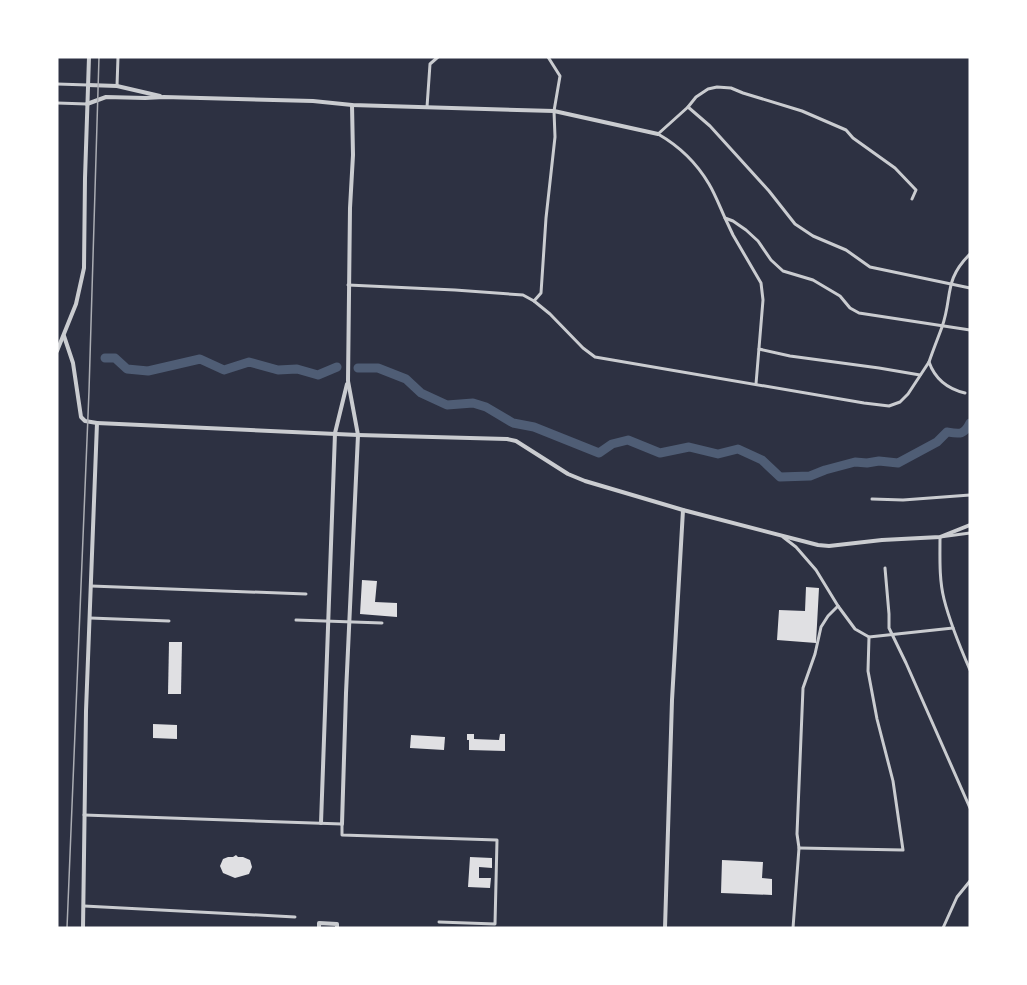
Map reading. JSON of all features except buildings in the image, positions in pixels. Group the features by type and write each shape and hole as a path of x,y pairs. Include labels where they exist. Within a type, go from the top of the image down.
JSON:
{"street":[{"path":"57,351 76,304 84,268 89,57"},
{"path":"117,86 118,57"},
{"path":"427,108 430,64 438,57"},
{"path":"534,301 541,293 555,137 554,111 560,76 548,57"},
{"path":"57,84 117,86 164,97"},
{"path":"658,134 688,108 696,97 708,89 730,88 802,111 846,130 853,138 907,179 916,190 912,199"},
{"path":"57,103 87,104 106,97 164,97 554,111 658,134 675,144 690,158 709,184 733,235 761,283 763,300 756,384"},
{"path":"352,105 348,381 358,435 342,834 496,840 495,924 439,922"},
{"path":"688,108 710,126 769,191 795,224 813,236 846,250 870,267 970,288"},
{"path":"725,218 746,230 783,271 813,280 840,296 850,308 859,313 970,330"},
{"path":"348,285 516,294 534,301 595,357 889,406 900,402 908,394 929,362 942,326 950,283 956,270 970,254"},
{"path":"64,336 73,363 81,417 85,421 358,435 499,438 516,441 568,474 585,481 802,542 829,546 970,533"},
{"path":"759,349 790,356 920,375"},
{"path":"929,362 932,370 944,384 965,393"},
{"path":"321,823 335,434 348,381"},
{"path":"83,928 86,711 97,423"},
{"path":"872,499 903,500 970,495"},
{"path":"665,928 672,707 683,510"},
{"path":"940,537 970,525"},
{"path":"782,535 816,570 855,629 869,637 953,628"},
{"path":"940,537 944,597 953,628 970,670"},
{"path":"885,568 889,628 970,808"},
{"path":"91,586 306,594"},
{"path":"793,928 799,848 797,834 803,688 815,654 821,627 838,606"},
{"path":"90,618 169,621"},
{"path":"296,620 382,623"},
{"path":"799,848 903,850 893,781 877,719 868,670 869,637"},
{"path":"84,815 342,824"},
{"path":"943,928 957,897 970,881"},
{"path":"84,906 295,917"},
{"path":"319,928 319,923 337,924 337,928"}],"waterway":[{"path":"105,358 115,358 127,369 148,371 200,359 224,370 249,362 278,370 297,369 318,375 337,367"},
{"path":"358,368 378,368 406,379 421,393 447,405 473,403 486,407 513,423 534,427 599,453 612,444 628,440 660,453 689,447 718,454 738,449 762,460 780,477 810,476 855,462 898,463 937,442 947,432 964,432 970,423"}],"tram line":[{"path":"67,928 89,391 99,57"}]}
